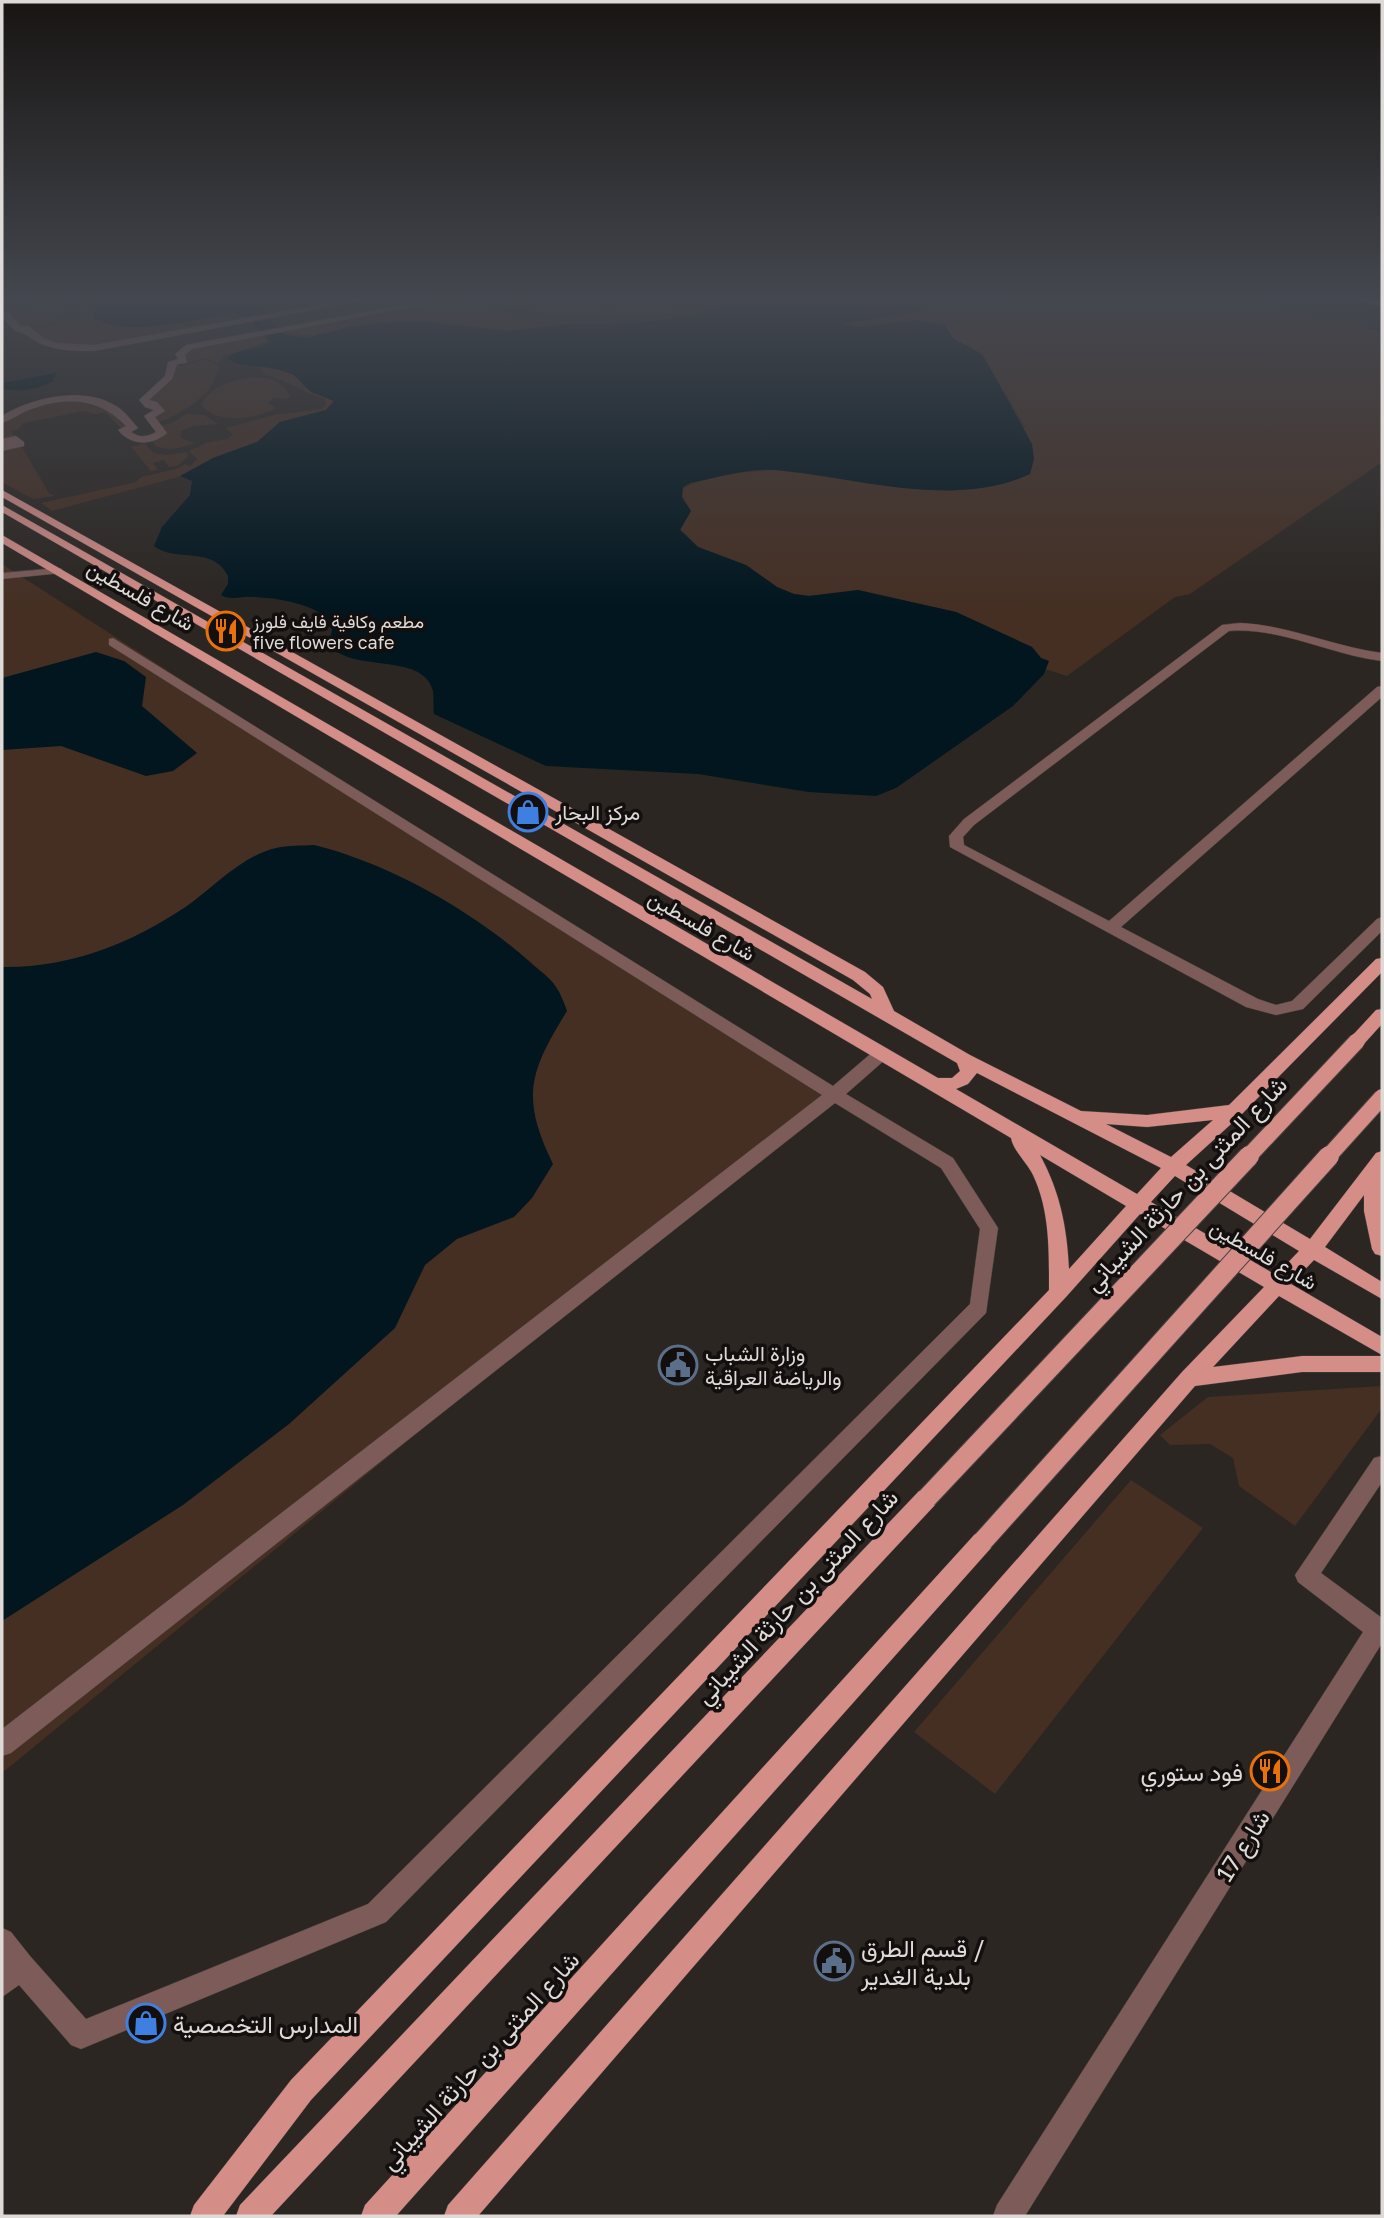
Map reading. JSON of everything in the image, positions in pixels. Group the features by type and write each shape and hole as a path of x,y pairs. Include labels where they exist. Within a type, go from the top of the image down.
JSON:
{"main road":[{"path":"2,493 859,976 877,991 887,1015"},
{"name":"شارع فلسطين","path":"2,508 228,654 881,1054 1382,1347"},
{"name":"شارع فلسطين","path":"2,538 58,571 228,654 540,816 964,1059 1173,1166 1382,1291"},
{"path":"540,816 587,823"},
{"path":"205,2216 301,2090 1059,1292 1173,1166 1234,1111 1382,963"},
{"name":"شارع المثنى بن حارثة الشيباني","path":"251,2216 1382,1014"},
{"path":"932,1084 953,1085 961,1081 969,1070 964,1059"},
{"name":"شارع المثنى بن حارثة الشيباني","path":"376,2216 1382,1097"},
{"path":"1049,1104 1083,1116 1113,1120 1177,1119 1234,1111"},
{"path":"1012,1132 1032,1155 1045,1179 1055,1208 1059,1244 1059,1292"},
{"path":"1378,1164 1373,1211 1382,1249"},
{"path":"459,2216 1189,1378 1312,1250 1378,1164"},
{"path":"1189,1378 1302,1364 1382,1364"}],"street":[{"path":"2,420 16,411 39,404 89,401 115,409 132,428 123,430 128,436 144,441 162,433 149,416 160,411 154,404 148,405 144,401"},
{"path":"2,442 16,439 20,444 2,448"},
{"path":"2,576 58,571"},
{"path":"1382,657 1349,652 1275,629 1248,626 1226,628 969,822 956,836 957,847 1252,1003 1276,1010 1297,1005 1382,922"},
{"path":"2,1941 11,1975 81,2035 377,1913 979,1307 989,1228 947,1163 834,1096 113,642"},
{"path":"1111,928 1382,690"},
{"path":"2,1744 681,1211 834,1096 881,1054"},
{"name":"شارع 17","path":"1008,2216 1380,1630 1306,1575 1382,1465"}],"shaded area":[{"path":"59,401 96,402 133,428 123,430 105,412 96,414 84,411 23,423 19,429 11,431 16,439 2,442 2,420 19,410"},
{"path":"145,401 197,401 170,418 155,423 149,416 159,413"},
{"path":"204,401 270,401 268,403 276,408 248,417 226,418 201,405"},
{"path":"325,401 334,401 326,410 280,422 257,442 213,458 182,476 52,511 41,503 136,482 141,477 176,469 185,464 190,466 197,459 189,451 209,442 229,439 233,434 226,428 274,415 322,409 326,405"},
{"path":"1009,401 1382,401 1382,462 1190,594 1175,597 1067,676 1045,669 1047,660 1041,658 1032,647 956,612 858,590 809,596 794,594 777,587 746,565 698,547 680,529 691,511 680,492 696,482 739,473 775,470 953,491 1025,427"},
{"path":"186,414 204,415 218,424 193,426 181,431 181,438 195,443 190,445 170,449 155,446 152,439 162,434 157,426 172,423"},
{"path":"145,443 153,453 167,455 187,452 188,457 177,466 169,467 164,460 153,463 158,470 151,471 131,447"},
{"path":"20,444 49,493 55,496 33,499 2,482 2,448"},
{"path":"2,564 829,1096 2,1773"},
{"path":"1382,1386 1382,1408 1295,1526 1239,1486 1233,1458 1210,1444 1170,1445 1160,1435 1208,1397"},
{"path":"1131,1480 1203,1528 995,1794 914,1732"}],"water":[{"path":"334,401 1008,401 1032,444 1034,459 1030,474 1001,484 970,490 937,490 871,484 775,470 743,472 690,483 683,487 682,498 691,511 680,530 698,547 746,565 777,587 794,594 809,596 858,590 956,612 1032,647 1041,658 1049,661 1044,674 1013,706 896,788 876,796 809,792 698,774 546,766 434,714 433,691 427,679 416,671 339,653 329,644 333,625 318,612 274,599 225,597 221,595 228,584 228,576 213,561 204,557 173,554 154,546 162,527 190,495 192,481 180,476 213,458 257,442 280,422 326,410"},
{"path":"96,652 124,661 146,677 142,706 197,753 173,771 146,776 61,746 2,750 2,678"},
{"path":"314,845 371,864 428,891 506,942 553,983 567,1011 538,1068 533,1102 536,1120 553,1164 532,1198 514,1217 457,1239 425,1265 395,1328 289,1424 183,1505 2,1621 2,967 52,963 99,951 165,920 229,872 264,852 281,847"}],"place":[{"name":"مطعم وكافية فايف فلورز five flowers cafe","path":"226,631"},
{"name":"مركز البحار","path":"528,812"},
{"name":"وزارة الشباب والرياضة العراقية","path":"678,1365"},
{"name":"فود ستوري","path":"1270,1771"},
{"name":"قسم الطرق / بلدية الغدير","path":"834,1961"},
{"name":"المدارس التخصصية","path":"146,2023"}]}
